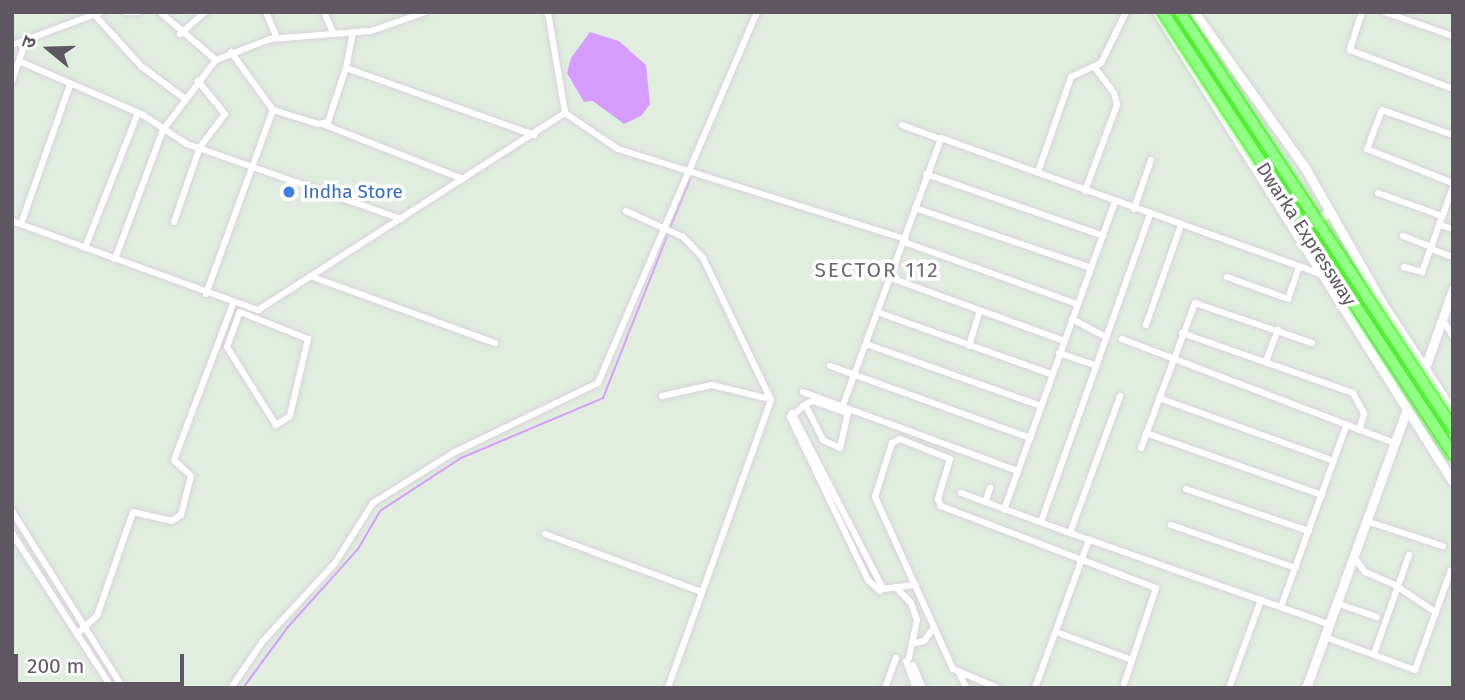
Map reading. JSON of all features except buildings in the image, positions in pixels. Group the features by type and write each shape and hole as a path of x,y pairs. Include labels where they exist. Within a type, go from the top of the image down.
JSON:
{"highway":[{"name":"Dwarka Expressway","path":"1163,12 1453,454"},
{"name":"Dwarka Expressway","path":"1180,12 1453,427"}],"street":[{"path":"125,12 139,12"},
{"path":"160,12 180,34 216,60"},
{"path":"180,34 205,12"},
{"path":"266,12 277,38"},
{"path":"115,259 163,130 216,60 231,52 277,38 352,33 388,27 426,12"},
{"path":"548,12 565,113 615,148 904,241 1077,304"},
{"path":"231,688 263,641 335,563 373,503 453,453 597,384 757,12"},
{"path":"1038,172 1071,77 1095,68 1111,51 1126,12"},
{"path":"1157,12 1406,412 1453,482"},
{"path":"1194,12 1330,211 1453,412"},
{"path":"1362,12 1350,50 1453,89"},
{"path":"1384,12 1453,36"},
{"path":"12,36 15,44 95,13 141,66 184,99"},
{"path":"326,13 334,34"},
{"path":"326,125 346,68 352,33"},
{"path":"12,81 27,39"},
{"path":"231,52 273,110 326,125 463,179"},
{"path":"19,61 138,113 163,130 200,147 401,219"},
{"path":"346,68 534,135"},
{"path":"1085,191 1117,105 1114,93 1095,68"},
{"path":"174,222 200,147 225,112 198,81"},
{"path":"22,224 70,85"},
{"path":"206,294 273,110"},
{"path":"1404,267 1422,272 1453,185 1367,149 1382,110 1453,135"},
{"path":"85,248 138,113"},
{"path":"12,221 233,304 252,313 308,339 290,416 276,425 226,347 240,312 252,313 565,113"},
{"path":"902,125 1321,275"},
{"path":"843,405 940,139"},
{"path":"1134,209 1151,160"},
{"path":"926,174 1104,236"},
{"path":"1378,193 1443,216"},
{"path":"1004,510 1115,202"},
{"path":"915,208 1091,268"},
{"path":"626,211 665,227 690,242 714,275 770,399 668,688"},
{"path":"1297,236 1330,211"},
{"path":"1041,522 1150,214"},
{"path":"1146,325 1181,225"},
{"path":"1440,225 1453,229"},
{"path":"1403,236 1453,257"},
{"path":"1227,277 1288,299 1299,267"},
{"path":"310,276 495,343"},
{"path":"891,278 1064,341"},
{"path":"1425,368 1453,289"},
{"path":"1141,448 1182,333 1197,302 1312,343"},
{"path":"78,633 97,616 132,512 172,522 181,515 191,476 174,460 233,304"},
{"path":"877,312 1051,374"},
{"path":"969,346 980,312"},
{"path":"1072,319 1106,337"},
{"path":"1442,319 1453,323"},
{"path":"1442,319 1453,336"},
{"path":"1266,361 1278,330"},
{"path":"1182,333 1356,395 1364,414 1359,430"},
{"path":"1122,339 1173,362 1395,443"},
{"path":"866,344 1041,406"},
{"path":"1059,353 1096,366"},
{"path":"830,366 1030,438"},
{"path":"662,396 712,385 770,399"},
{"path":"803,392 1018,471"},
{"path":"1070,533 1120,396"},
{"path":"1159,398 1334,461"},
{"path":"805,404 822,440 840,448 849,414 816,402 805,404 790,417 860,555 870,584 882,589 916,585"},
{"path":"1306,688 1406,412"},
{"path":"1281,607 1346,426"},
{"path":"1146,433 1322,495"},
{"path":"998,688 953,669 875,500 890,450 897,439 950,459 939,506 1156,588 1124,684"},
{"path":"985,502 990,488"},
{"path":"1186,489 1309,531"},
{"path":"961,493 1329,624"},
{"path":"12,511 123,688"},
{"path":"1366,521 1443,546"},
{"path":"1171,525 1296,568"},
{"path":"12,533 112,688"},
{"path":"545,534 702,592"},
{"path":"1035,688 1089,540"},
{"path":"1374,654 1409,555"},
{"path":"1354,557 1365,572 1397,586 1435,612"},
{"path":"1325,637 1415,670 1451,570"},
{"path":"896,587 916,612 916,643 909,662 919,686"},
{"path":"1228,688 1261,600"},
{"path":"1336,603 1377,617"},
{"path":"916,643 924,641 934,627"},
{"path":"1056,632 1132,660"},
{"path":"885,688 896,658"},
{"path":"960,674 966,688"}],"shaded area":[{"path":"590,32 619,41 646,65 650,104 641,116 624,124 593,101 584,102 567,73 571,58"}],"waterway":[{"path":"670,228 690,179"},
{"path":"243,688 287,628 358,549 380,511 461,458 603,398 667,236"}],"place":[{"name":"Indha Store","path":"289,192"}],"district":[{"name":"SECTOR 112","path":"877,270"}]}
